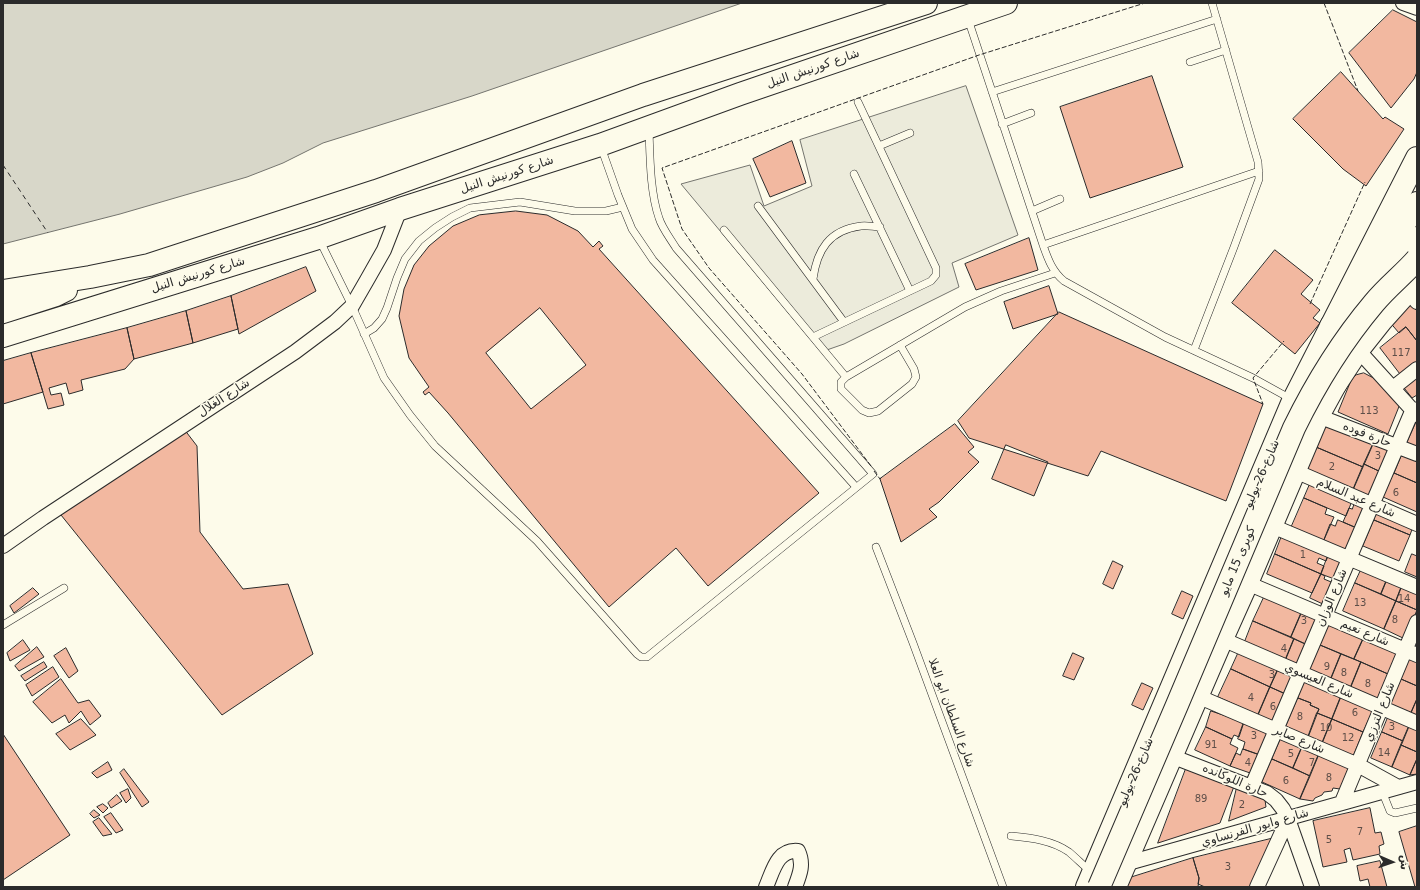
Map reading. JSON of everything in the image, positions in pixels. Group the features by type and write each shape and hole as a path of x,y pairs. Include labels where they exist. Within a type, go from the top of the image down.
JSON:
{"main road":[{"name":"شارع كورنيش النيل","path":"3,291 90,278 149,264 376,191 643,95 926,3"},
{"name":"شارع كورنيش النيل","path":"3,336 318,238 400,209 600,145 740,94 1006,3"},
{"name":"شارع 26 يوليو","path":"1093,882 1293,400 1417,158"},
{"path":"1332,326 1361,290 1382,260 1417,203"},
{"path":"1115,887 1272,526 1318,416 1367,320 1417,238"},
{"name":"كوبرى 15 مايو","path":"1093,882 1165,734 1294,428 1307,401 1326,368 1356,324 1417,259"},
{"path":"3,312 56,295 90,278"},
{"path":"1335,385 1358,350 1381,321 1414,291"}],"street":[{"path":"1403,3 1417,8"},
{"name":"شارع الغلال","path":"3,546 62,505 295,352 335,322 352,306 384,250 400,209"},
{"path":"1358,350 1415,412"},
{"path":"1393,388 1417,369"},
{"name":"شارع الوزان","path":"1252,786 1397,446 1415,412"},
{"name":"حارة فوده","path":"1318,416 1417,454"},
{"name":"شارع عبد السلام","path":"1295,471 1417,524"},
{"path":"1272,526 1417,587"},
{"name":"شارع نعيم","path":"1247,583 1411,653"},
{"name":"شارع الترزي","path":"1342,802 1382,708 1411,653 1417,622"},
{"name":"شارع العيسوي","path":"1222,639 1417,723"},
{"name":"شارع صابر","path":"1197,696 1358,765 1398,787"},
{"name":"حارة اللوكانده","path":"1171,756 1267,792 1276,800 1283,808 1288,819 1312,887"},
{"name":"شارع وابور الفرنساوي","path":"1093,882 1124,864 1417,782"},
{"path":"1258,887 1288,819"},
{"path":"766,887 780,857 791,850 798,851 802,864 801,871 794,887"}],"lane":[{"path":"1194,350 1259,179 1258,162 1212,3"},
{"path":"967,16 1043,245 1051,267 1055,273 1064,281 1120,313 1165,337 1253,378 1293,400"},
{"path":"992,92 1217,19"},
{"path":"1190,62 1226,50"},
{"path":"813,337 931,281 936,275 937,271 858,102"},
{"path":"1002,124 1031,113"},
{"path":"318,238 352,306 384,378 410,415 435,446 537,541 637,654 641,657 647,657 873,474 676,248 659,219 654,196 650,158 649,128"},
{"path":"879,146 910,133"},
{"path":"600,145 632,229 653,260 856,487"},
{"path":"1043,245 1259,171"},
{"path":"854,174 910,291"},
{"path":"1032,211 1060,199"},
{"path":"364,334 374,328 382,319 405,259 419,241 452,217 470,208 520,202 575,211 606,210 623,207"},
{"path":"758,206 844,322"},
{"path":"813,279 815,262 823,247 833,237 845,230 862,226 880,228"},
{"path":"724,230 846,377"},
{"path":"900,346 914,369 916,377 912,384 878,411 869,413 862,410 841,389 841,382 846,377 965,307 1001,291 1055,273"},
{"name":"شارع السلطان ابو العلا","path":"876,547 1003,887"},
{"path":"3,625 64,588"},
{"path":"1382,792 1390,811 1395,813 1417,808"},
{"path":"1011,836 1048,842 1068,852 1093,882"}],"shaded area":[{"path":"3,3 742,3 472,96 323,143 283,163 247,177 120,214 3,244"},
{"path":"966,86 1018,235 952,263 959,287 844,344 821,352 681,184 750,165 764,206 812,186 800,140"}],"building":[{"path":"1393,10 1417,22 1417,72 1414,79 1391,108 1349,53"},
{"path":"1341,72 1383,119 1385,117 1404,129 1366,186 1343,169 1293,119"},
{"path":"1152,76 1183,167 1090,198 1060,107"},
{"path":"792,141 806,183 770,197 753,159"},
{"path":"516,211 547,215 578,231 593,247 599,241 603,246 599,249 819,493 708,586 676,548 609,607 448,413 429,392 425,395 423,392 429,387 409,358 399,316 404,289 414,265 429,246 453,226 479,215"},
{"path":"1029,238 1038,270 976,290 965,264"},
{"path":"1275,250 1313,280 1301,294 1320,310 1313,318 1320,323 1295,354 1232,303"},
{"path":"306,267 316,291 239,334 231,296"},
{"path":"1049,286 1058,314 1013,329 1004,302"},
{"path":"231,296 238,329 193,343 186,311"},
{"path":"1409,302 1417,311 1417,341 1406,327 1399,333 1388,320"},
{"path":"540,308 586,365 531,409 486,353"},
{"path":"186,311 193,343 134,359 127,328"},
{"path":"1059,312 1263,404 1226,501 1101,451 1088,476 969,438 958,421"},
{"path":"1406,327 1417,341 1417,367 1403,378 1380,348"},
{"path":"127,328 134,359 125,369 81,380 83,390 69,394 66,383 49,388 51,395 61,393 64,405 48,409 31,353"},
{"path":"31,353 43,392 3,404 3,361"},
{"path":"1417,372 1417,395 1412,398 1401,384"},
{"path":"1364,373 1404,394 1388,434 1338,412 1352,378 1356,375"},
{"path":"1328,420 1374,442 1363,467 1316,447"},
{"path":"1417,420 1417,447 1407,443"},
{"path":"955,424 974,447 968,452 979,462 939,502 929,509 937,517 901,542 880,479"},
{"path":"184,429 197,446 200,532 243,589 288,584 313,654 222,715 61,515"},
{"path":"1374,442 1393,451 1383,473 1364,464"},
{"path":"1006,445 1048,462 1034,496 992,479"},
{"path":"1316,447 1363,467 1353,490 1306,470"},
{"path":"1405,453 1417,456 1417,483 1394,473 1401,456"},
{"path":"1364,464 1383,473 1371,499 1353,490"},
{"path":"1394,473 1417,483 1417,512 1383,497"},
{"path":"1313,477 1352,501 1346,516 1304,498"},
{"path":"1304,498 1327,508 1325,514 1334,517 1323,542 1291,528"},
{"path":"1355,502 1368,507 1359,529 1343,522 1349,508 1352,509"},
{"path":"1378,509 1414,524 1410,535 1374,520"},
{"path":"1338,520 1359,529 1349,554 1323,542 1330,524 1335,526"},
{"path":"1374,520 1410,535 1399,561 1363,546"},
{"path":"1283,533 1328,556 1326,561 1319,558 1317,563 1324,566 1321,574 1275,554"},
{"path":"1275,554 1321,574 1312,593 1267,574"},
{"path":"1412,554 1417,556 1417,577 1405,572"},
{"path":"1328,556 1344,563 1337,580 1321,574"},
{"path":"1366,559 1388,577 1381,594 1355,583"},
{"path":"1113,561 1123,566 1113,589 1103,584"},
{"path":"1321,574 1325,576 1324,579 1336,584 1327,606 1310,598"},
{"path":"1388,577 1403,583 1396,601 1381,594"},
{"path":"1355,583 1396,601 1384,629 1343,611"},
{"path":"1403,583 1417,589 1417,610 1396,601"},
{"path":"33,588 39,594 14,613 10,606"},
{"path":"1182,591 1193,596 1183,619 1172,614"},
{"path":"1266,593 1303,609 1291,637 1253,621"},
{"path":"1396,601 1417,610 1405,639 1384,629"},
{"path":"1303,609 1322,617 1309,646 1291,637"},
{"path":"1253,621 1294,639 1285,661 1244,644"},
{"path":"1329,622 1364,637 1354,659 1320,645"},
{"path":"1364,637 1397,652 1388,674 1354,659"},
{"path":"1294,639 1315,648 1305,670 1285,661"},
{"path":"23,640 30,650 10,661 7,653"},
{"path":"1320,645 1341,654 1330,681 1308,673"},
{"path":"37,647 44,657 19,671 15,666"},
{"path":"1241,647 1280,665 1270,687 1231,669"},
{"path":"66,648 78,671 69,678 54,656"},
{"path":"1073,653 1084,658 1074,680 1063,676"},
{"path":"1341,654 1361,662 1350,689 1330,681"},
{"path":"1409,657 1417,660 1417,686 1401,679"},
{"path":"44,662 47,667 25,681 21,676"},
{"path":"1361,662 1388,674 1377,700 1350,689"},
{"path":"1280,665 1298,674 1290,696 1270,687"},
{"path":"53,667 59,677 32,696 26,685"},
{"path":"1231,669 1270,687 1258,715 1218,697"},
{"path":"61,679 78,703 89,700 101,716 90,725 81,711 69,723 65,715 52,723 33,702"},
{"path":"1305,679 1342,694 1332,719 1317,713 1319,709 1310,705 1311,703 1298,698"},
{"path":"1401,679 1417,686 1417,699 1411,713 1390,704"},
{"path":"1142,683 1153,688 1143,710 1132,705"},
{"path":"1270,687 1290,696 1277,723 1258,715"},
{"path":"1342,694 1374,708 1363,732 1332,719"},
{"path":"1298,698 1311,703 1310,705 1319,709 1307,740 1284,731"},
{"path":"1417,699 1417,716 1411,713"},
{"path":"1211,711 1244,722 1239,737 1234,735 1232,739 1206,727"},
{"path":"1317,713 1332,719 1321,746 1307,740"},
{"path":"1389,715 1410,724 1403,741 1382,732"},
{"path":"81,719 96,735 70,750 56,734"},
{"path":"1332,719 1363,732 1352,759 1321,746"},
{"path":"1244,722 1270,732 1260,755 1243,749 1245,742 1238,739"},
{"path":"1410,724 1417,727 1417,752 1401,745"},
{"path":"1206,727 1232,739 1230,744 1238,748 1230,766 1195,750"},
{"path":"1382,732 1403,741 1392,767 1371,758"},
{"path":"3,734 70,835 3,880"},
{"path":"1281,738 1302,747 1293,768 1272,759"},
{"path":"1401,745 1417,752 1417,759 1410,775 1392,767"},
{"path":"1302,747 1319,754 1310,776 1293,768"},
{"path":"1243,749 1260,755 1253,774 1230,766 1236,753 1240,755"},
{"path":"1319,754 1349,767 1340,789 1333,788 1332,791 1324,792 1313,801 1300,799"},
{"path":"1190,758 1238,776 1220,823 1158,843"},
{"path":"1272,759 1310,776 1300,799 1262,782"},
{"path":"1417,759 1417,774 1410,775"},
{"path":"108,762 112,770 97,778 92,773"},
{"path":"124,769 149,802 142,807 120,773"},
{"path":"1238,783 1264,793 1266,807 1229,821"},
{"path":"128,789 131,798 126,803 120,793"},
{"path":"117,795 122,801 111,808 108,803"},
{"path":"103,804 108,808 103,813 97,807"},
{"path":"1370,808 1375,833 1381,832 1384,844 1379,846 1380,854 1353,860 1350,848 1344,850 1347,862 1323,867 1313,821"},
{"path":"94,810 100,815 94,818 90,814"},
{"path":"111,813 123,830 116,833 104,817"},
{"path":"99,818 112,834 103,836 93,822"},
{"path":"1417,826 1417,887 1415,887 1399,832"},
{"path":"1274,838 1251,887 1205,887 1198,884 1199,878 1193,858"},
{"path":"1193,858 1199,878 1198,887 1125,887 1129,878"},
{"path":"1380,861 1387,887 1370,887 1368,879 1360,881 1357,866"}],"ferry route":[{"path":"3,165 48,233"}],"fence":[{"path":"871,466 802,374 709,268 682,229 662,168 979,55 1145,3"},
{"path":"1324,3 1358,91"},
{"path":"1310,304 1365,182"},
{"path":"1261,403 1263,404 1253,378 1284,341"},
{"path":"874,471 880,479 882,477"}]}
